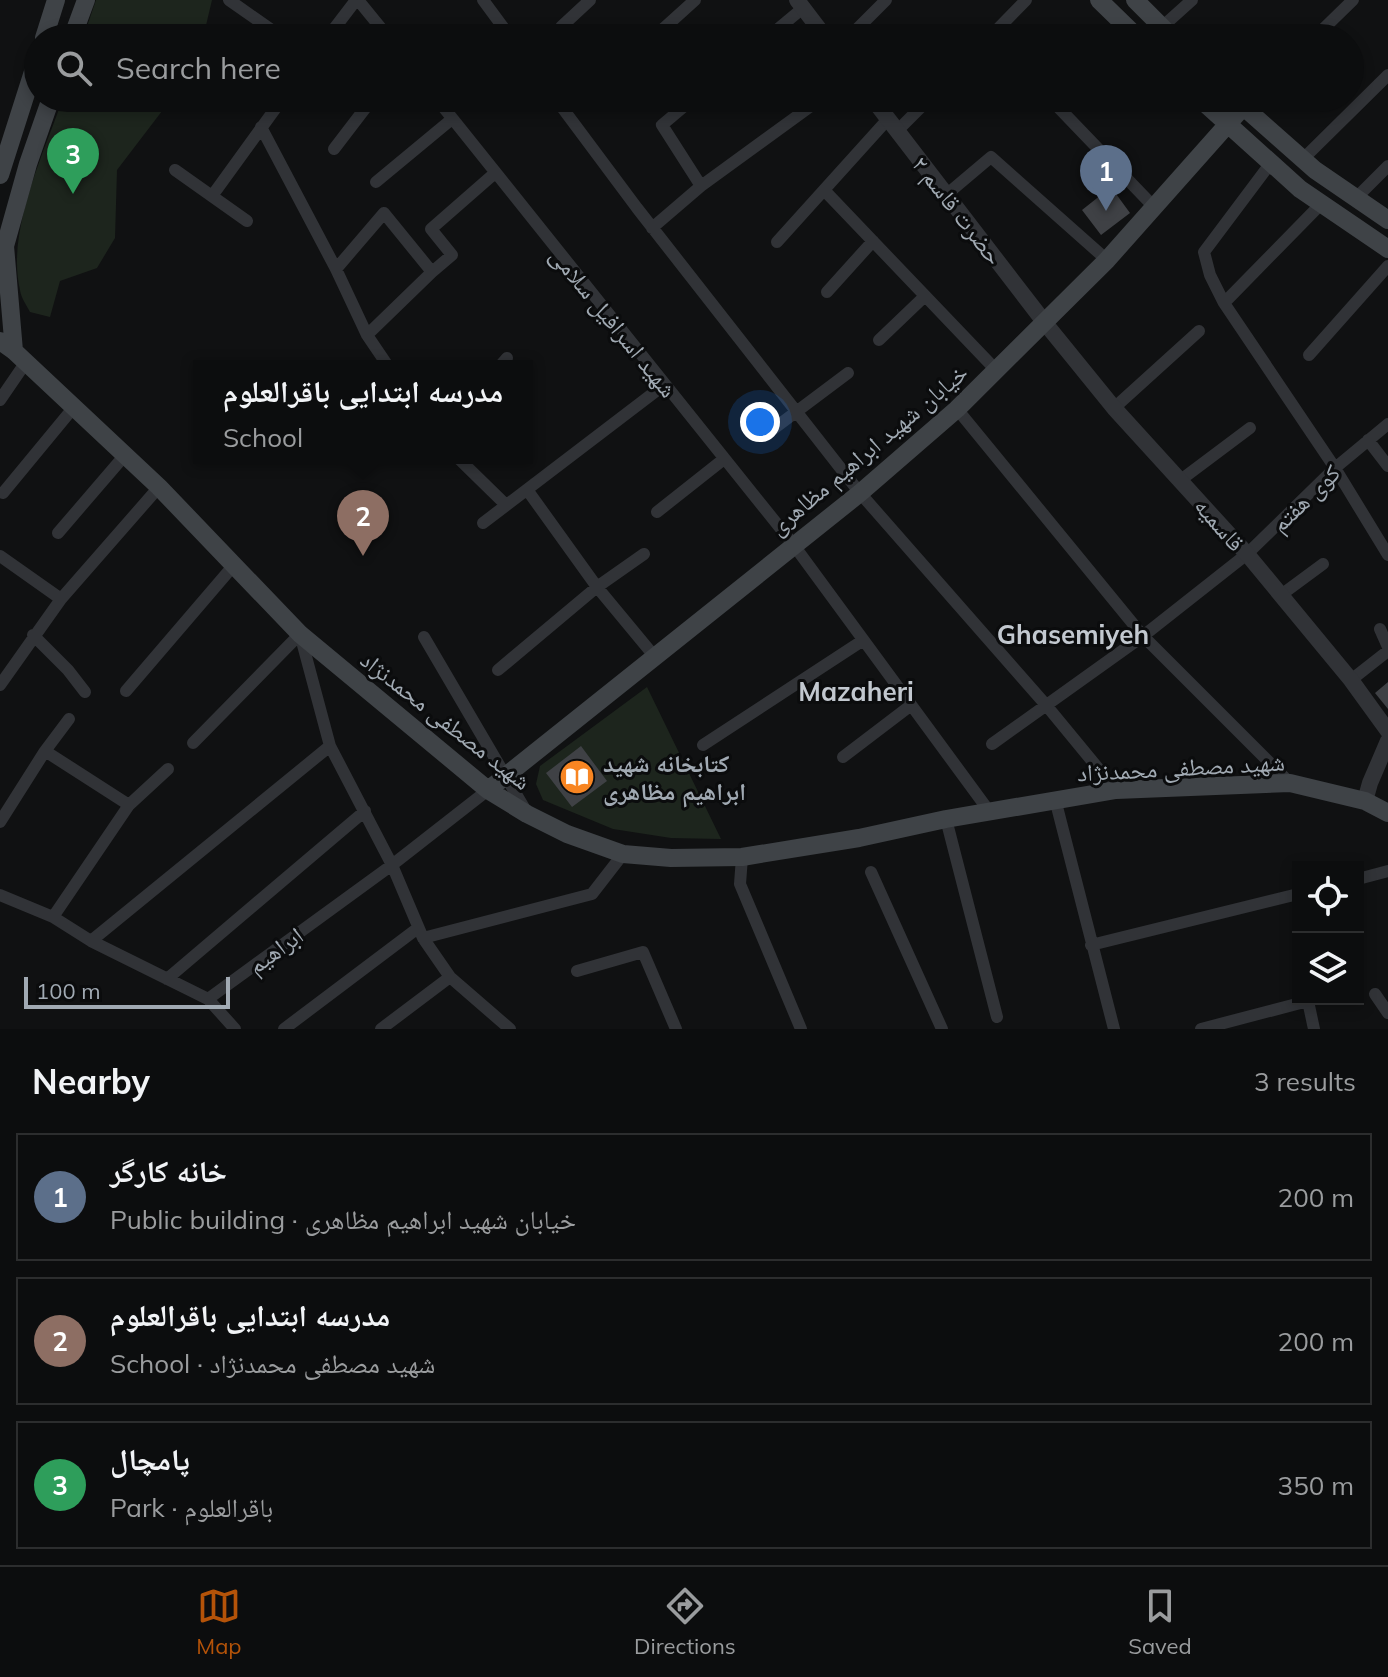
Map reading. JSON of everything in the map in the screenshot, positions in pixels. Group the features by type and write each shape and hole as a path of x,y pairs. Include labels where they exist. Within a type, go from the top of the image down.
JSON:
{"main road":[{"path":"48,24 56,0"},
{"path":"77,24 86,0"},
{"path":"1099,0 1124,24"},
{"path":"1135,0 1160,24"},
{"path":"0,175 24,100"},
{"path":"13,352 5,246 46,112"},
{"path":"1214,112 1270,164 1321,204 1388,249"},
{"name":"خیابان شهید ابراهیم مظاهری","path":"488,790 860,493 957,409 1107,260 1236,112"},
{"path":"1254,112 1303,159 1388,220"},
{"name":"شهید مصطفی محمدنژاد","path":"13,352 159,487 300,634 488,790 567,834 623,854 671,858 742,857 1116,790 1290,783 1365,801 1388,813"}],"street":[{"path":"229,0 263,24"},
{"path":"338,24 357,0 377,24"},
{"path":"483,0 501,24"},
{"path":"564,24 590,0"},
{"path":"668,24 695,0"},
{"path":"862,24 886,0"},
{"path":"1003,24 1026,0"},
{"path":"1174,24 1192,0"},
{"path":"1328,24 1353,0"},
{"path":"781,24 800,4 815,24"},
{"path":"1364,99 1388,75"},
{"path":"212,196 272,112"},
{"path":"334,149 362,112"},
{"name":"شهید اسرافیل سلامی","path":"447,112 793,544 989,811"},
{"path":"565,112 652,228 860,493 1046,705 1116,790"},
{"path":"677,112 662,125 701,186"},
{"path":"652,228 701,186 803,112"},
{"name":"۲ حضرت قاسم","path":"883,112 1045,323"},
{"path":"777,242 824,190 911,112"},
{"path":"1063,112 1155,208"},
{"path":"1303,159 1351,112"},
{"path":"376,182 452,119"},
{"path":"261,127 367,335 384,360"},
{"path":"946,195 991,157 1107,260"},
{"path":"1270,164 1204,252 1210,275 1224,303 1335,468 1388,555"},
{"path":"1356,198 1388,166"},
{"path":"175,170 247,221"},
{"path":"367,335 452,255 431,229 495,173"},
{"path":"824,190 996,370"},
{"path":"1224,303 1321,204"},
{"path":"336,269 384,213 432,272"},
{"path":"827,292 873,241"},
{"path":"1309,355 1388,266"},
{"path":"879,340 925,296"},
{"name":"قاسمیه","path":"1045,323 1114,408 1182,479 1247,554 1351,680 1388,731"},
{"path":"1114,408 1199,331"},
{"path":"0,400 13,352"},
{"path":"764,436 848,373"},
{"path":"483,523 664,385"},
{"path":"3,493 74,407"},
{"path":"957,409 1143,636 1290,783"},
{"name":"کوی هفتم","path":"992,744 1143,636 1247,554 1335,468 1388,424"},
{"path":"1182,479 1250,428"},
{"path":"1368,440 1388,466"},
{"path":"58,533 125,455"},
{"path":"657,512 724,459"},
{"path":"464,464 506,505"},
{"path":"0,685 61,599 159,487"},
{"path":"528,491 597,587 655,657"},
{"path":"498,670 597,587 644,554"},
{"path":"0,556 61,599"},
{"path":"1281,595 1323,564"},
{"path":"126,691 234,565"},
{"path":"1351,680 1388,649 1380,629"},
{"path":"193,743 300,634"},
{"path":"300,634 330,746 392,865 420,933 450,977 506,1027"},
{"path":"33,635 85,692"},
{"path":"424,637 527,814"},
{"path":"703,745 862,641"},
{"path":"843,757 910,706"},
{"path":"0,822 69,719"},
{"path":"1365,801 1388,741"},
{"path":"91,941 330,746"},
{"path":"45,751 129,805"},
{"path":"53,917 129,805 168,769"},
{"name":"ابراهیم","path":"208,999 392,865 488,790"},
{"path":"1055,799 1114,1029"},
{"path":"167,979 365,811"},
{"path":"946,819 997,1017"},
{"path":"284,1029 420,933 592,894 623,854"},
{"path":"742,857 740,884 801,1029"},
{"path":"1364,877 1388,871"},
{"path":"871,872 942,1029"},
{"path":"0,895 53,917 91,941 208,999 235,1029"},
{"path":"1091,945 1292,895"},
{"path":"577,971 643,952 676,1029"},
{"path":"381,1029 450,977"},
{"path":"1375,994 1388,1013"},
{"path":"1210,1028 1293,1005"},
{"path":"1309,1005 1314,1029"}],"shaded area":[{"path":"96,0 212,0 206,24 88,24"},
{"path":"58,112 161,112 117,170 115,238 97,268 60,281 50,317 30,312 20,290 17,267 22,218"},
{"path":"647,687 721,839 671,838 613,829 543,800 536,784 540,766"}],"building":[{"path":"1111,187 1130,213 1101,235 1082,210"},
{"path":"1388,682 1388,709 1375,693"},
{"name":"کتابخانه شهید ابراهیم مظاهری","path":"581,746 607,781 572,807 546,773"}],"place":[{"name":"پامچال","path":"73,194"},
{"name":"خانه کارگر","path":"1106,211"},
{"name":"مدرسه ابتدایی باقرالعلوم","path":"363,556"},
{"name":"کتابخانه شهید ابراهیم مظاهری","path":"577,777"}],"district":[{"name":"Ghasemiyeh","path":"1073,634"},
{"name":"Mazaheri","path":"856,691"}]}
